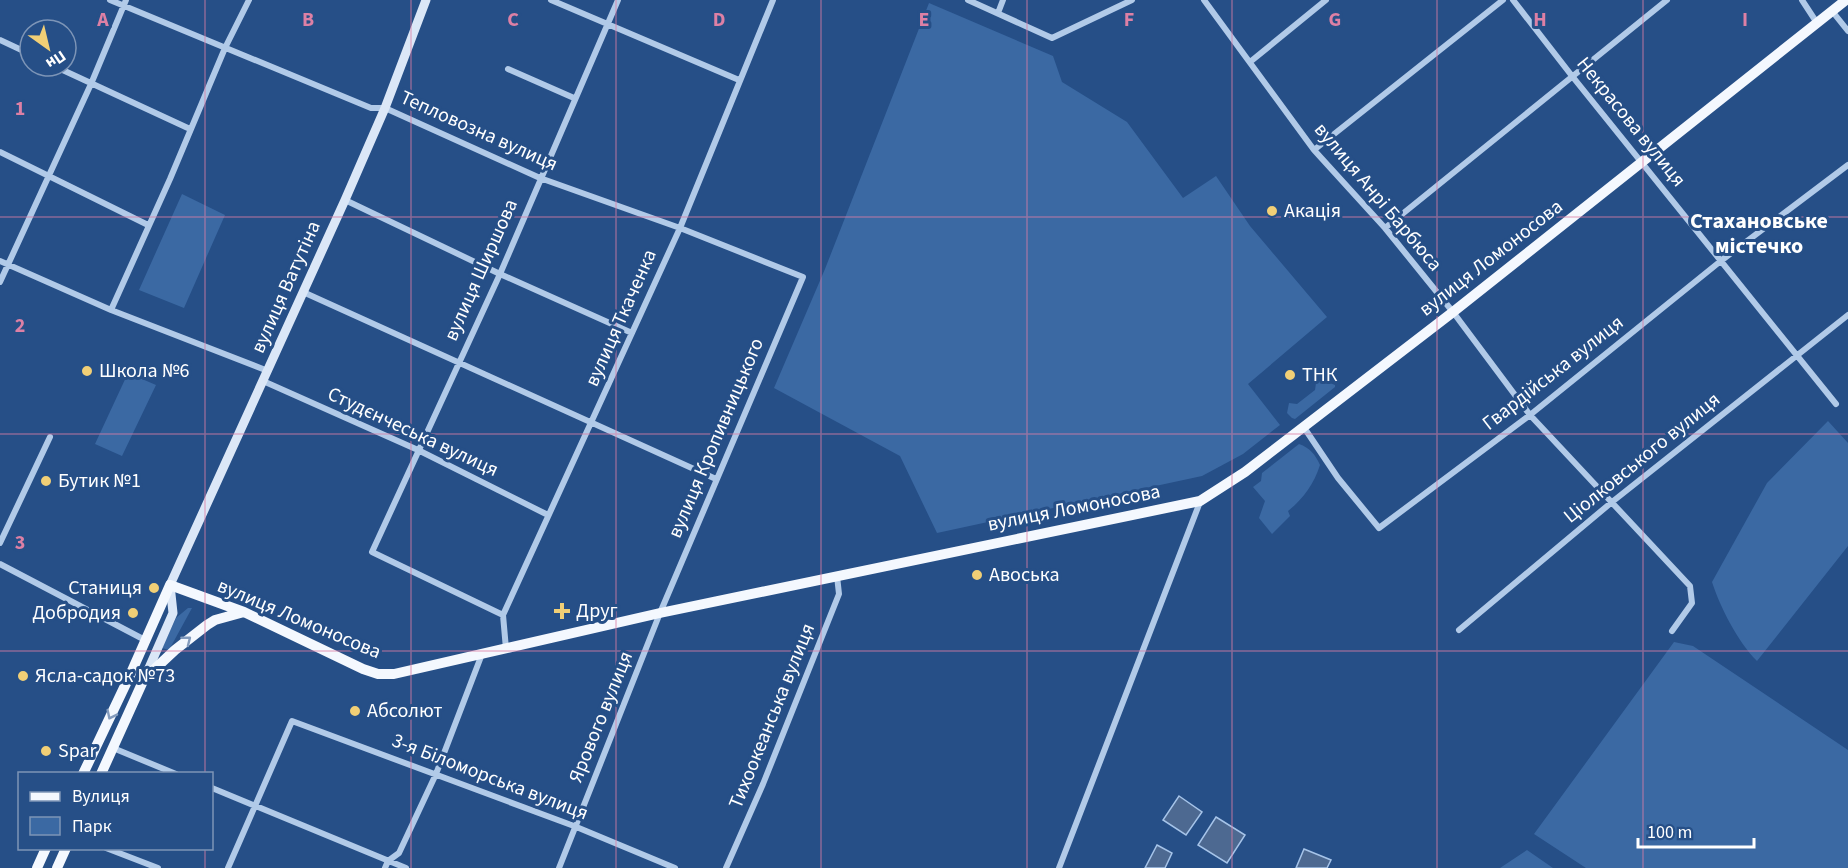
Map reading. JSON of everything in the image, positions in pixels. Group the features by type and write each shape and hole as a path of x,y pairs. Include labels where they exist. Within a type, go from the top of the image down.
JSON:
{"main road":[{"name":"вулиця Ломоносова","path":"170,585 244,612 343,661 378,674 409,671 660,613 1200,501 1245,472 1453,312 1846,0"},
{"name":"вулиця Ватутіна","path":"84,772 170,585"},
{"path":"144,679 175,650 214,620 244,612"},
{"name":"вулиця Ватутіна","path":"102,772 144,679"},
{"path":"37,868 46,850"},
{"path":"57,868 66,850"}],"street":[{"name":"Тепловозна вулиця","path":"110,0 124,3 225,48 371,108 385,108 540,178 680,228 803,277"},
{"path":"111,310 225,48 249,0"},
{"name":"вулиця Ватутіна","path":"144,679 173,613 170,585 345,200 385,108 426,0"},
{"path":"551,0 739,80"},
{"name":"вулиця Ширшова","path":"503,615 372,552 500,274 618,0"},
{"name":"вулиця Ткаченка","path":"506,649 503,615 680,228 773,0"},
{"path":"968,0 1052,38 1132,0"},
{"path":"998,13 1003,0"},
{"name":"вулиця Анрі Барбюса","path":"1204,0 1314,150 1385,228 1453,312 1530,414 1690,586 1692,603 1672,631"},
{"path":"1250,62 1326,0"},
{"path":"1314,150 1503,0"},
{"name":"Некрасова вулиця","path":"1513,0 1836,404"},
{"path":"1385,228 1667,0"},
{"path":"1802,0 1817,23"},
{"path":"0,282 91,84 124,3"},
{"path":"1832,11 1848,31"},
{"path":"0,40 18,48"},
{"path":"508,69 574,98"},
{"path":"78,78 190,129"},
{"path":"0,152 148,225"},
{"name":"Гвардійська вулиця","path":"1303,426 1338,478 1379,528 1530,414 1722,260 1848,165"},
{"path":"345,200 500,274 632,333"},
{"path":"0,261 111,310 268,371"},
{"name":"вулиця Кропивницького","path":"660,613 803,277"},
{"path":"303,292 716,479"},
{"name":"Ціолковського вулиця","path":"1460,630 1612,502 1848,315"},
{"name":"Студєнчеська вулиця","path":"263,381 418,450 549,515"},
{"path":"0,543 50,437"},
{"path":"1059,868 1200,501"},
{"path":"0,564 145,640"},
{"name":"Тихоокеанська вулиця","path":"726,868 763,784 839,594 837,575"},
{"name":"Ярового вулиця","path":"559,868 660,613"},
{"path":"385,868 388,861 399,853 436,774 482,654"},
{"name":"3-я Біломорська вулиця","path":"256,807 292,721 574,826 675,868"},
{"path":"113,748 171,772"},
{"path":"213,788 406,868"},
{"path":"228,868 256,807"},
{"path":"109,850 158,868"}],"green space":[{"path":"929,3 1053,56 1062,82 1127,122 1183,198 1216,176 1250,226 1327,317 1248,384 1280,425 1243,454 1202,476 937,533 900,456 774,388 825,269"},
{"path":"182,194 225,215 184,308 139,290"},
{"path":"128,373 156,385 122,456 95,444"},
{"path":"1322,380 1335,387 1295,419 1292,418 1287,413 1289,403 1297,404 1315,390 1316,383"},
{"path":"1828,421 1848,443 1848,546 1757,661 1730,624 1712,582 1767,483"},
{"path":"1299,444 1312,452 1320,465 1307,491 1288,511 1290,516 1272,534 1259,518 1265,501 1253,487 1261,481 1262,473"},
{"path":"188,608 192,608 169,650 162,648 176,618"},
{"path":"1674,642 1693,646 1848,750 1848,868 1586,868 1534,834"},
{"path":"1527,850 1553,868 1500,868"}],"shaded area":[{"path":"1179,796 1202,812 1186,835 1163,820"},
{"path":"1216,817 1245,835 1227,863 1198,845"},
{"path":"1157,845 1172,853 1165,868 1145,868"},
{"path":"1304,849 1331,860 1327,868 1296,868"}],"place":[{"name":"Акація","path":"1272,211"},
{"name":"Школа №6","path":"87,371"},
{"name":"ТНК","path":"1290,375"},
{"name":"Бутик №1","path":"46,481"},
{"name":"Авоська","path":"977,575"},
{"name":"Станиця","path":"154,588"},
{"name":"Друг","path":"562,611"},
{"name":"Добродия","path":"133,613"},
{"name":"Ясла-садок №73","path":"23,676"},
{"name":"Абсолют","path":"355,711"},
{"name":"Spar","path":"46,751"}],"district":[{"name":"Стахановське містечко","path":"1759,234"}]}
